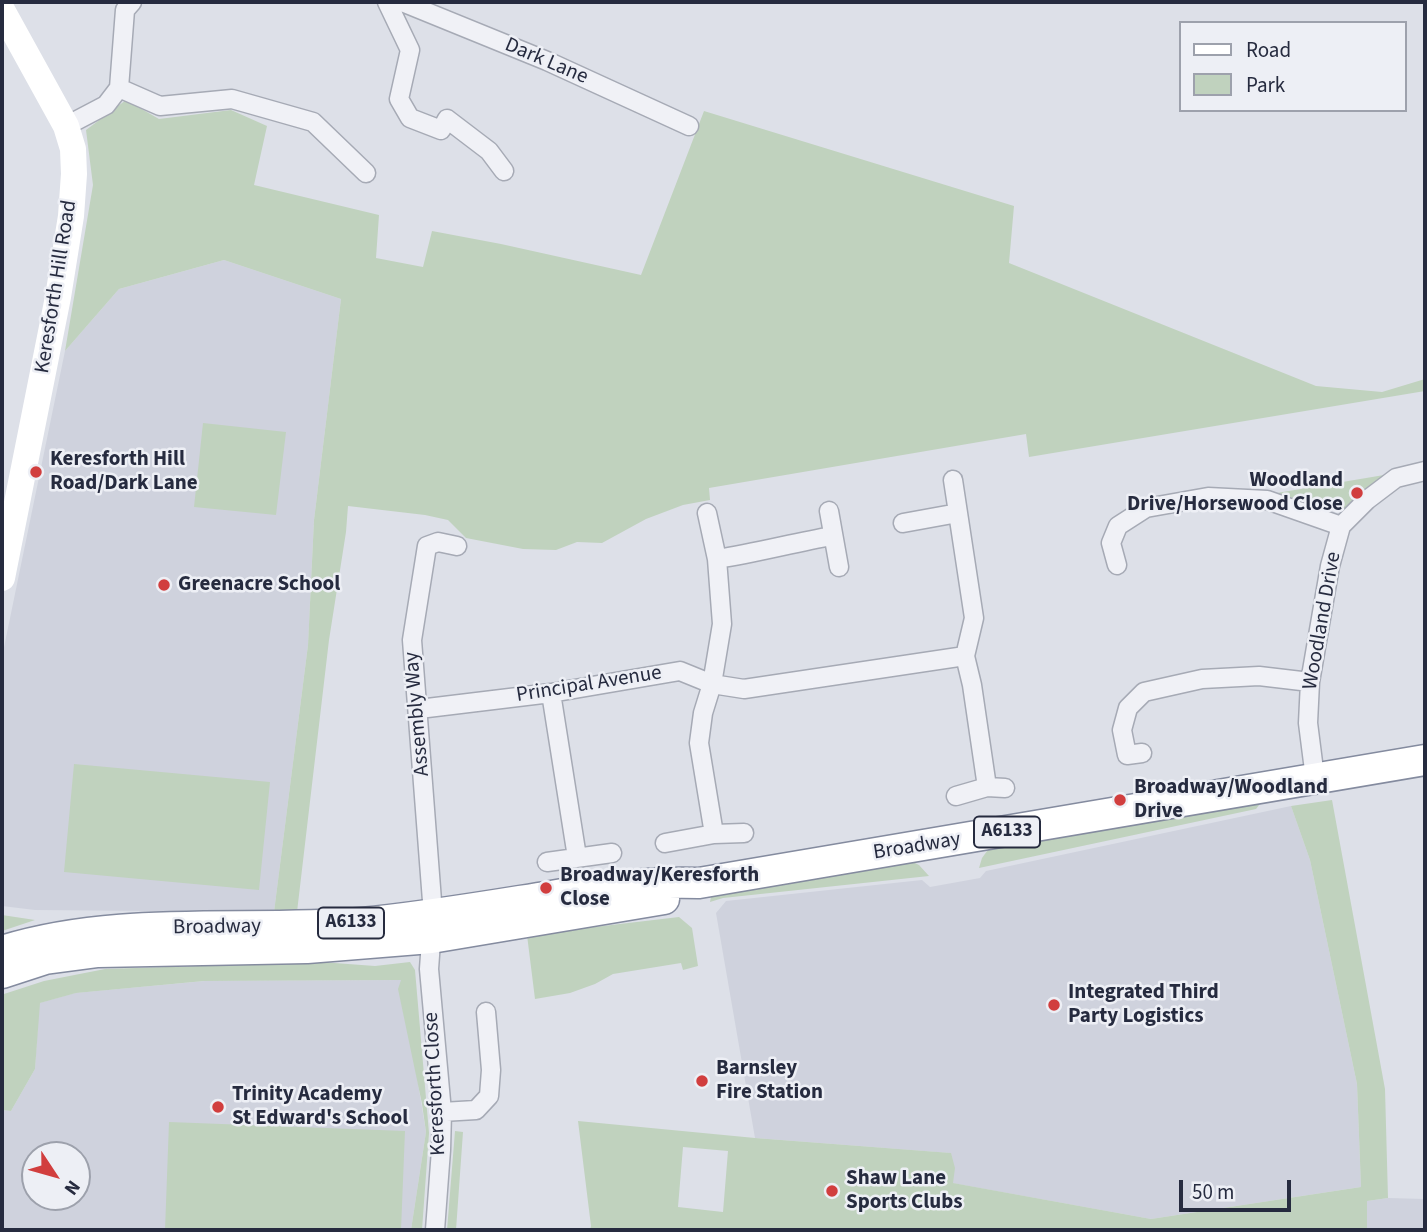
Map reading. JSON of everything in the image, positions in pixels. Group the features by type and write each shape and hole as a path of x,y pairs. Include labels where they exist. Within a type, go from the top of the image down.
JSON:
{"highway":[{"name":"Broadway","path":"2,973 45,959 98,952 307,948 432,926 662,900 699,883 1425,760"},
{"name":"Broadway","path":"2,951 45,939 106,930 361,923 432,926"}],"main road":[{"name":"Keresforth Hill Road","path":"2,10 66,126 73,149 71,216 58,297 2,578"}],"street":[{"path":"66,126 106,105 119,88 125,10 132,2"},
{"path":"387,2 410,50 400,99 410,118 441,130 447,119 489,150 504,172"},
{"name":"Dark Lane","path":"402,2 547,61 689,126"},
{"path":"119,88 160,106 232,99 313,122 366,173"},
{"name":"Woodland Drive","path":"1315,778 1308,723 1310,682 1330,566 1341,526 1367,500 1396,478 1425,471"},
{"path":"953,480 974,618 965,656 996,787 956,796"},
{"path":"1117,565 1111,543 1118,526 1146,508 1196,499 1208,497 1267,500 1341,526"},
{"path":"829,511 839,567"},
{"path":"707,513 717,559 722,624 699,743 714,834"},
{"path":"903,523 958,513"},
{"path":"717,559 832,536"},
{"name":"Assembly Way","path":"432,926 419,709 412,640 428,546 439,542 457,546"},
{"name":"Principal Avenue","path":"419,709 551,693 680,671 712,684 744,689 965,656"},
{"path":"1142,753 1128,755 1122,730 1128,708 1144,692 1202,679 1248,676 1310,682"},
{"path":"551,693 577,857"},
{"path":"665,843 714,834 744,833"},
{"path":"547,862 612,853"},
{"name":"Keresforth Close","path":"432,926 429,969 442,1112 442,1150 435,1230"},
{"path":"442,1112 476,1110 489,1096 491,1070 486,1012"}],"shaded area":[{"name":"Greenacre School","path":"224,260 341,299 314,520 308,645 274,912 35,910 2,906 2,657 65,351 119,289"},
{"path":"1291,806 1310,860 1357,1084 1361,1187 1151,1219 952,1183 950,1153 755,1138 716,913 726,901 922,880 930,887 980,878 986,871"},
{"name":"Trinity Academy St Edward's School","path":"401,980 426,1132 411,1230 2,1230 2,1110 11,1111 35,1069 39,1003 75,993 205,981"},
{"path":"1388,1198 1425,1199 1425,1230 1367,1230 1367,1201"}],"green space":[{"path":"126,100 159,119 231,110 267,126 254,185 379,215 376,258 423,267 432,231 641,275 704,111 1014,206 1009,263 1316,386 1382,392 1425,379 1425,391 1029,457 1026,434 709,488 710,500 683,505 646,519 602,543 577,542 556,550 523,549 466,538 448,520 425,515 348,506 329,640 297,912 274,912 308,645 314,520 341,299 224,260 119,289 65,351 93,185 86,130"},
{"path":"203,423 286,432 276,515 194,507"},
{"path":"1384,475 1344,509 1330,510 1277,493"},
{"path":"74,764 270,782 259,890 64,872"},
{"path":"1267,795 1256,809 979,868 990,847"},
{"path":"1332,800 1385,1089 1388,1198 1367,1201 1367,1230 590,1230 578,1121 951,1153 955,1168 953,1183 1151,1219 1361,1187 1357,1084 1310,860 1291,806","holes":["683,1147 728,1151 723,1212 678,1207"]},
{"path":"905,858 919,865 929,876 723,898 710,902 711,897 717,893"},
{"path":"2,915 35,920 2,931"},
{"path":"679,917 692,928 698,966 683,970 681,963 613,974 570,993 535,999 527,935"},
{"path":"321,962 375,966 410,962 415,970 429,1133 422,1230 411,1230 426,1132 398,989 401,980 204,981 76,993 40,1003 35,1069 11,1111 2,1110 4,994 44,981 105,969"},
{"path":"169,1122 405,1131 401,1230 165,1230"},
{"path":"455,1131 463,1132 456,1230 447,1230"}],"place":[{"name":"Keresforth Hill Road/Dark Lane","path":"36,472"},
{"name":"Woodland Drive/Horsewood Close","path":"1357,493"},
{"name":"Greenacre School","path":"164,585"},
{"name":"Broadway/Woodland Drive","path":"1120,800"},
{"name":"Broadway/Keresforth Close","path":"546,888"},
{"name":"Integrated Third Party Logistics","path":"1054,1005"},
{"name":"Barnsley Fire Station","path":"702,1081"},
{"name":"Trinity Academy St Edward's School","path":"218,1107"},
{"name":"Shaw Lane Sports Clubs","path":"832,1191"}]}
